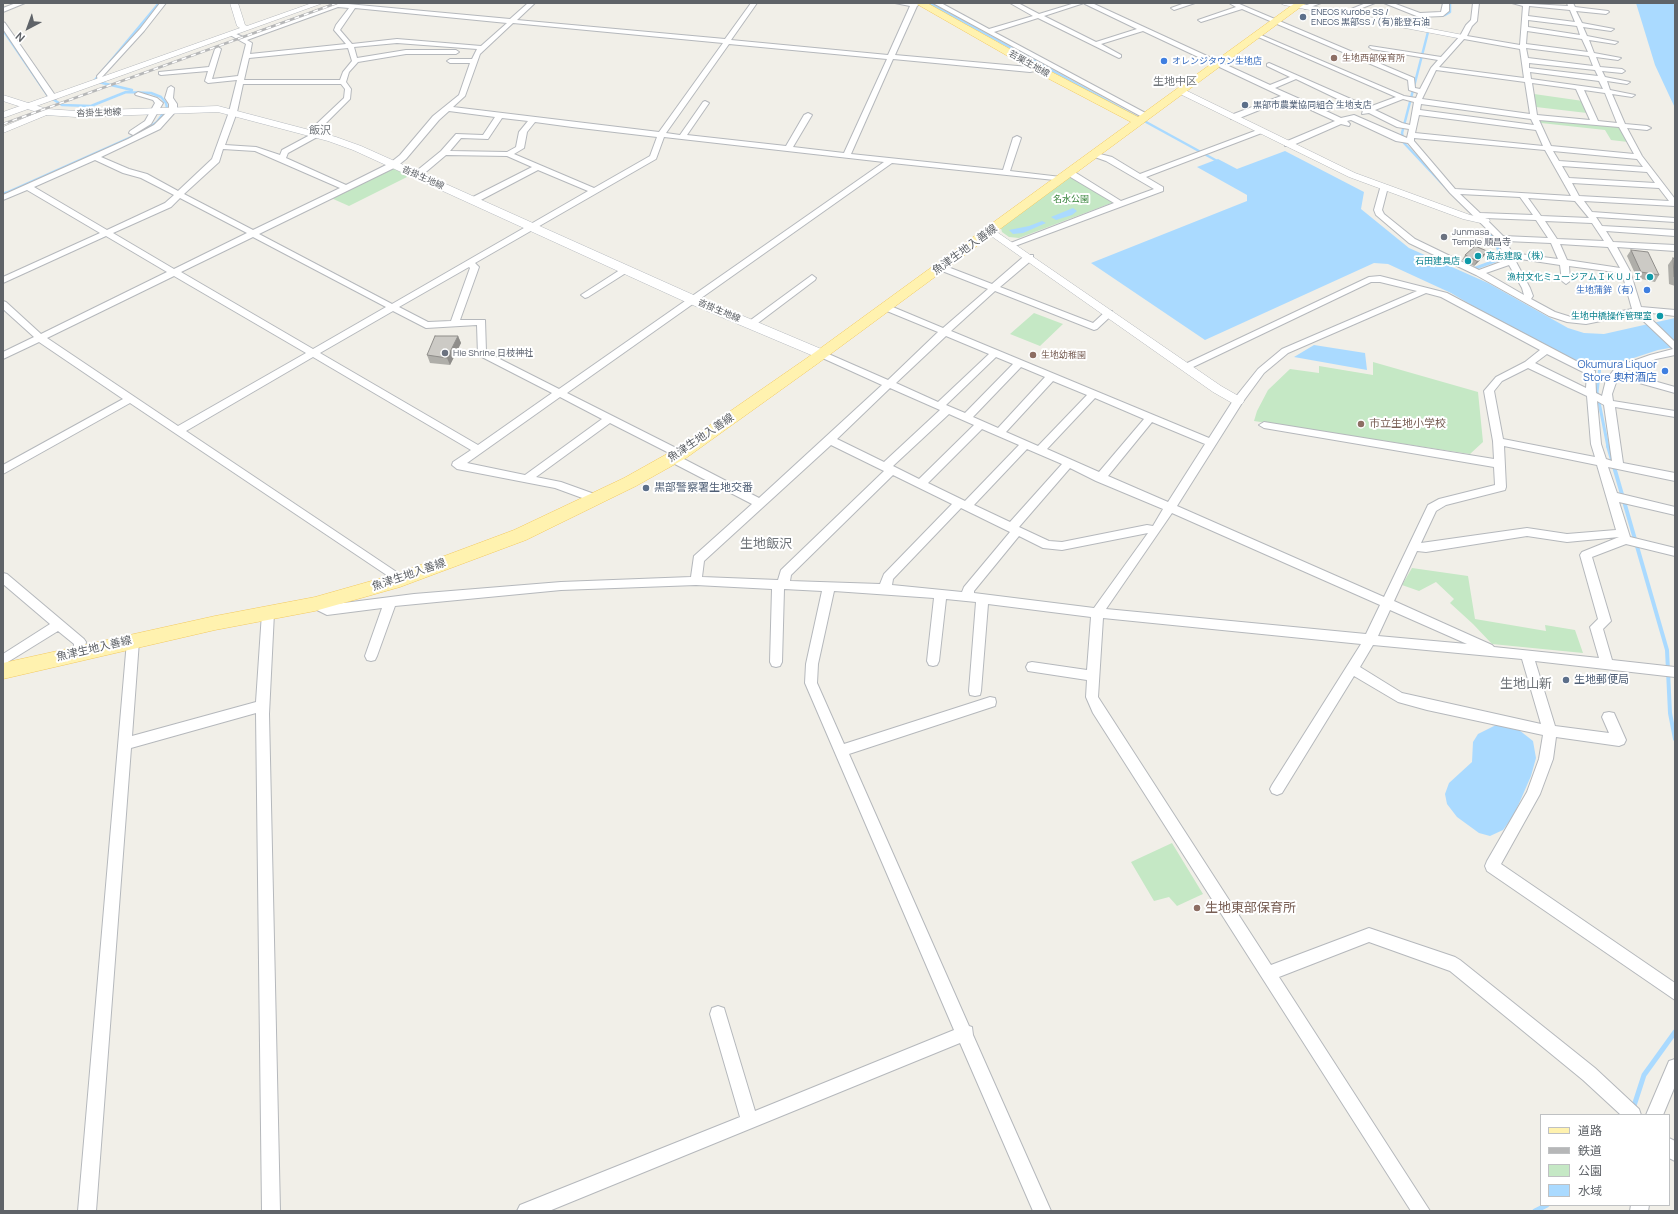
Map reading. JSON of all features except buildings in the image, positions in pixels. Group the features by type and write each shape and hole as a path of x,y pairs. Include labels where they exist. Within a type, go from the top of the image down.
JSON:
{"main road":[{"name":"若栗生地線","path":"917,4 1038,69 1143,119"},
{"name":"魚津生地入善線","path":"3,671 133,641 315,604 400,580 520,535 596,499 677,456 991,231 1218,64 1278,22 1297,5"},
{"name":"沓掛生地線","path":"3,98 46,112 76,114 218,109 314,134 358,148 694,300 821,354"}],"street":[{"path":"3,10 22,3"},
{"path":"100,81 99,77 142,30 163,3"},
{"path":"234,3 241,26 246,29"},
{"path":"3,115 319,3"},
{"path":"3,356 393,165 446,108 462,96 476,57 483,48 532,3"},
{"path":"178,431 653,157 661,135 754,3"},
{"path":"847,154 890,57 917,4 898,3"},
{"path":"936,3 989,31 1143,119"},
{"path":"1013,3 1119,56"},
{"path":"989,31 1081,3"},
{"path":"1087,3 1341,122 1372,135"},
{"path":"1174,8 1192,3"},
{"path":"1232,3 1412,79 1411,89 1404,98 1351,117 1288,144"},
{"path":"1297,5 1318,3"},
{"path":"1342,14 1372,3"},
{"path":"1387,3 1419,15 1443,14 1446,11 1446,3"},
{"path":"1411,134 1415,112 1422,92 1434,68 1462,37 1469,25 1474,21 1476,3"},
{"path":"1515,3 1571,6 1606,12"},
{"path":"243,39 341,4 726,42 1030,70 1038,69"},
{"path":"1526,4 1523,47 1525,69 1534,117 1549,150 1576,197 1611,244 1626,271 1638,312 1675,348"},
{"path":"1297,5 1462,37 1523,47 1592,55 1616,55 1589,47 1524,39"},
{"path":"354,6 337,30 350,45 355,60"},
{"path":"1571,6 1589,47 1606,92 1622,126 1639,157 1675,204"},
{"path":"1201,20 1243,8"},
{"path":"1526,18 1611,29"},
{"path":"3,24 13,36 53,98"},
{"path":"1096,44 1143,29"},
{"path":"1525,29 1615,42"},
{"path":"3,280 168,205 216,160 233,112 250,43 232,34"},
{"path":"1259,36 1404,98 1534,117 1647,128"},
{"path":"247,56 397,41 483,48"},
{"path":"1372,47 1442,59"},
{"path":"218,49 208,81 241,80 343,82"},
{"path":"343,82 346,72 355,60 406,52 476,57"},
{"path":"450,61 476,57"},
{"path":"1524,60 1622,71"},
{"path":"1269,65 1400,125 1411,134 1453,191 1501,238 1528,292 1529,296 1525,298"},
{"path":"1434,68 1632,95"},
{"path":"161,73 212,69"},
{"path":"1525,69 1627,82"},
{"path":"1269,88 1296,77"},
{"path":"282,159 285,152 314,134 348,98 348,89 343,82"},
{"path":"3,190 132,134 173,104 169,98 171,88"},
{"path":"1579,88 1595,123"},
{"path":"1411,89 1422,92"},
{"path":"1181,91 1340,170 1468,217 1539,218 1675,233"},
{"path":"138,94 155,98 164,111"},
{"path":"1234,117 1287,96"},
{"path":"1319,111 1348,101"},
{"path":"682,137 705,103"},
{"path":"446,108 499,116 661,135 1006,172 1066,176 1120,204"},
{"path":"3,198 157,127 164,111"},
{"path":"3,130 46,112"},
{"path":"1415,112 1539,128"},
{"path":"788,148 808,115"},
{"path":"417,176 444,153 459,136 485,137 499,116"},
{"path":"1351,117 1399,139 1411,134 1549,150 1639,157"},
{"path":"508,154 520,148 523,132 533,120"},
{"path":"1139,177 1263,131"},
{"path":"1006,172 1017,138"},
{"path":"220,147 256,149 347,188"},
{"path":"444,153 508,154 594,191"},
{"path":"1012,244 1160,189 1109,159 1096,154"},
{"path":"94,157 126,171 144,176 426,324 482,322 481,353 610,418 760,503"},
{"path":"596,499 557,485 457,465 694,300 891,160"},
{"path":"1556,162 1649,170"},
{"path":"474,200 538,167"},
{"path":"1566,180 1661,186"},
{"path":"28,187 105,234 478,450"},
{"path":"1384,187 1378,210 1380,215 1412,241 1479,273 1552,314 1570,320 1586,320 1638,312 1645,309 1675,313"},
{"path":"1453,191 1576,197 1675,204"},
{"path":"1522,194 1559,249 1564,262 1566,281"},
{"path":"1590,214 1675,220"},
{"path":"991,231 1012,244 1186,368 1238,401"},
{"path":"1501,238 1675,248"},
{"path":"696,582 698,558 830,440 944,332 1030,257"},
{"path":"1479,273 1510,258 1564,262 1626,271"},
{"path":"455,322 474,267 468,263"},
{"path":"940,267 1094,327 1109,313"},
{"path":"585,295 626,268"},
{"path":"751,324 812,278"},
{"path":"1186,368 1369,280 1380,279 1444,295 1592,373 1590,380 1596,444 1624,537"},
{"path":"1421,1211 1098,710 1092,697 1098,614 1156,530 1238,401 1261,371 1285,351 1426,290"},
{"path":"3,304 40,338 400,580"},
{"path":"885,308 1212,443"},
{"path":"1277,789 1369,641 1432,508 1443,502 1501,487 1498,441 1489,391 1499,379 1528,364 1546,350"},
{"path":"1618,466 1607,394 1611,380 1619,369 1653,357 1675,352"},
{"path":"776,662 780,585 785,573 888,469 943,408 996,353"},
{"path":"821,354 1498,652"},
{"path":"966,418 1019,363"},
{"path":"1528,364 1609,403 1675,414"},
{"path":"1616,373 1675,390"},
{"path":"999,433 1052,376"},
{"path":"1039,451 1094,393"},
{"path":"3,470 130,399"},
{"path":"1100,478 1151,417"},
{"path":"528,478 610,418"},
{"path":"920,484 980,424"},
{"path":"1264,426 1500,464"},
{"path":"830,440 1047,545 1062,546 1147,529 1156,530"},
{"path":"1498,441 1675,477"},
{"path":"885,589 888,577 1025,445"},
{"path":"974,691 975,598 968,590 1014,530 1068,464"},
{"path":"1612,496 1675,511"},
{"path":"1414,547 1426,548 1527,532 1567,538 1624,537 1675,552"},
{"path":"1607,664 1596,627 1604,621 1586,555 1624,537"},
{"path":"3,577 80,642 79,653"},
{"path":"315,604 327,610 390,602 561,586 696,582 885,589 975,598 1098,614 1369,641 1498,652 1675,672"},
{"path":"829,587 812,664 811,683 966,1033 1042,1211"},
{"path":"933,661 940,595"},
{"path":"371,656 390,602"},
{"path":"268,613 263,706 271,1211"},
{"path":"3,660 58,624"},
{"path":"87,1211 133,641"},
{"path":"1527,655 1550,731 1546,759 1532,794 1492,866 1675,992"},
{"path":"1032,667 1094,676"},
{"path":"1352,668 1398,697 1427,705 1550,731 1619,740 1609,717"},
{"path":"841,751 990,702"},
{"path":"124,744 263,706"},
{"path":"1268,974 1369,935 1455,965 1589,1074 1632,1114"},
{"path":"718,1014 750,1121"},
{"path":"526,1211 966,1033"},
{"path":"1654,1114 1675,1067"}],"green space":[{"path":"1534,94 1583,101 1587,113 1536,107"},
{"path":"1539,119 1620,127 1628,142 1611,140 1605,130 1541,123"},
{"path":"392,168 409,176 349,206 331,198"},
{"name":"名水公園","path":"1071,176 1114,202 1019,238 1009,237 1002,232 1001,228"},
{"path":"1034,313 1063,324 1040,346 1010,334"},
{"path":"1373,362 1478,392 1483,442 1470,454 1254,421 1257,411 1268,390 1290,369 1319,373 1319,366 1373,375"},
{"path":"1412,568 1468,576 1475,619 1546,631 1545,625 1575,630 1583,653 1492,644 1450,603 1454,599 1436,582 1419,591 1402,585"},
{"path":"1172,843 1203,894 1177,906 1169,897 1154,901 1131,862"}],"water":[{"path":"1636,3 1675,3 1675,108 1655,65"},
{"path":"1285,151 1364,192 1361,209 1409,248 1488,283 1568,328 1584,333 1604,334 1675,318 1675,347 1658,350 1594,371 1532,341 1451,293 1388,264 1374,263 1205,340 1091,263 1247,201 1247,195 1197,167 1218,159 1237,169"},
{"path":"1073,208 1077,211 1072,215 1056,220 1051,217"},
{"path":"1042,221 1046,223 1023,233 1013,234 1009,230 1029,226"},
{"path":"1314,345 1365,353 1367,370 1294,357"},
{"path":"1498,724 1519,730 1533,741 1536,758 1531,776 1514,815 1503,830 1490,836 1479,833 1457,817 1447,804 1445,794 1449,783 1472,762 1473,742 1478,734"}],"waterway":[{"path":"132,90 94,81 159,3"},
{"path":"929,3 1219,162"},
{"path":"1439,15 1445,15 1450,12 1450,3"},
{"path":"1428,16 1424,16 1421,19 1428,32 1402,133 1404,143 1449,191"},
{"path":"3,30 48,96 62,105 91,106 126,92 151,93 161,97 166,103 167,108 157,122 144,131"},
{"path":"4,194 134,136"},
{"path":"1473,269 1503,258 1488,230"},
{"path":"1600,366 1597,392 1608,447"},
{"path":"1608,446 1667,650 1670,713 1675,739"},
{"path":"1631,1114 1644,1075 1675,1032"},
{"path":"1535,1211 1545,1206"}],"railway":[{"path":"3,124 337,3"}],"place":[{"name":"ENEOS Kurobe SS / ENEOS 黒部SS / (有)能登石油","path":"1303,17"},
{"name":"生地西部保育所","path":"1334,58"},
{"name":"オレンジタウン生地店","path":"1164,61"},
{"name":"黒部市農業協同組合 生地支店","path":"1245,105"},
{"name":"Junmasa Temple 順昌寺","path":"1444,237"},
{"name":"高志建設（株）","path":"1478,256"},
{"name":"石田建具店","path":"1468,261"},
{"name":"漁村文化ミュージアムＩＫＵＪＩ","path":"1650,277"},
{"name":"生地蒲鉾（有）","path":"1647,290"},
{"name":"生地中橋操作管理室","path":"1660,316"},
{"name":"Hie Shrine 日枝神社","path":"445,353"},
{"name":"生地幼稚園","path":"1033,355"},
{"name":"Okumura Liquor Store 奥村酒店","path":"1665,371"},
{"name":"市立生地小学校","path":"1361,424"},
{"name":"黒部警察署生地交番","path":"646,488"},
{"name":"生地郵便局","path":"1566,680"},
{"name":"生地東部保育所","path":"1197,908"}],"district":[{"name":"生地中区","path":"1175,82"},
{"name":"飯沢","path":"320,131"},
{"name":"生地飯沢","path":"766,544"},
{"name":"生地山新","path":"1526,684"}]}
